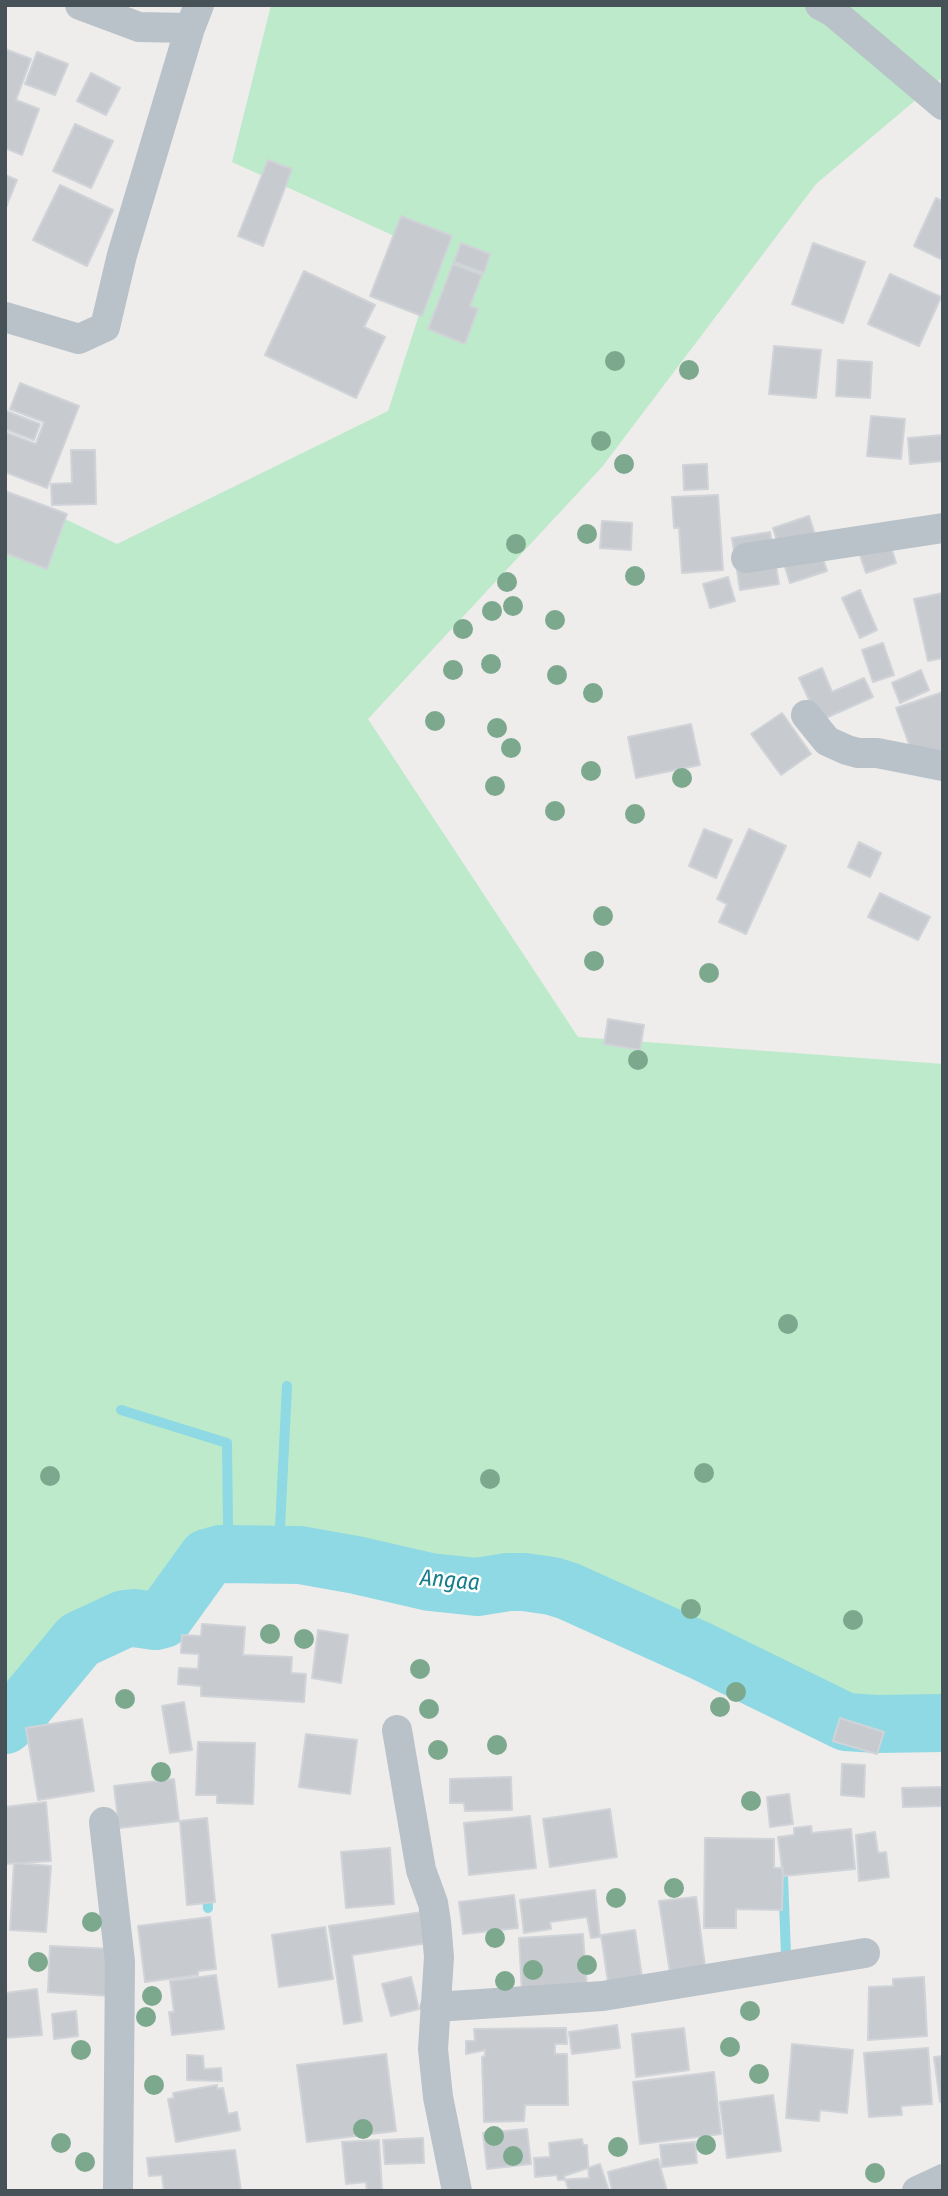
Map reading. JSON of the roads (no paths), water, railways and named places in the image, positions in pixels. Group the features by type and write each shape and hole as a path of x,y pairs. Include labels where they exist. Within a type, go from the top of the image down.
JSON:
{"street":[{"path":"5,317 79,340 105,327 122,255 195,17 139,27 80,5"},
{"path":"820,5 833,12 943,105"},
{"path":"746,558 943,528"},
{"path":"806,715 827,741 847,750 943,766"},
{"path":"397,1730 421,1870 433,1903 436,1922 439,1957 433,2049 438,2097 457,2191"},
{"path":"104,1822 120,1962 118,2191"},
{"path":"435,2007 603,1996 865,1953"},
{"path":"917,2191 943,2179"}],"waterway":[{"path":"280,1528 287,1386"},
{"path":"121,1410 227,1443 228,1525"},
{"name":"Angaa","path":"5,1725 21,1710 79,1640 124,1619 163,1619 207,1558 221,1554 300,1555 430,1582 477,1587 508,1582 552,1586 701,1651 846,1722 943,1723"},
{"path":"783,1876 786,1955"},
{"path":"207,1890 208,1908"}]}
